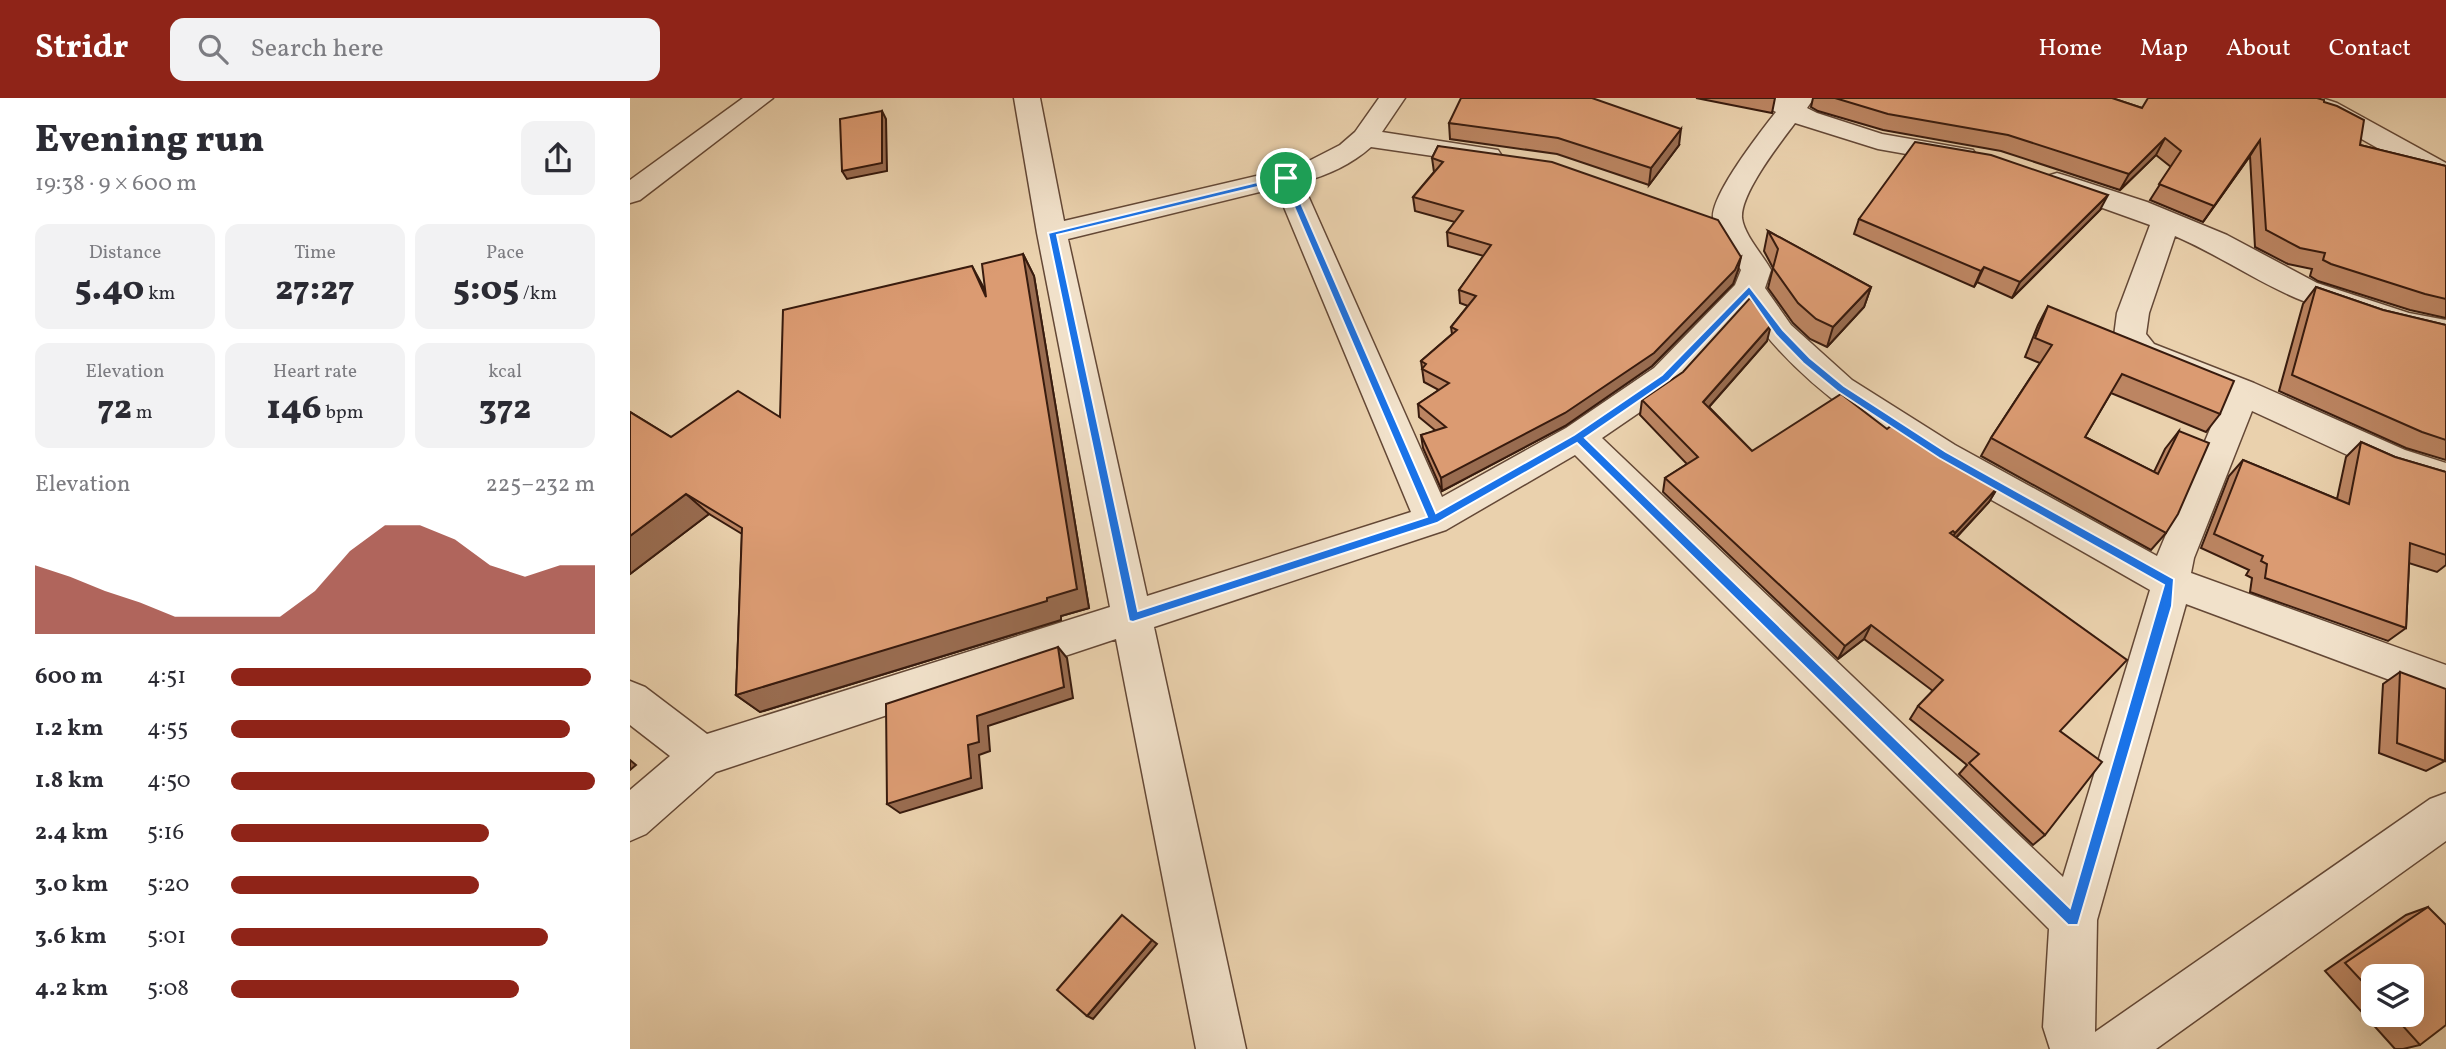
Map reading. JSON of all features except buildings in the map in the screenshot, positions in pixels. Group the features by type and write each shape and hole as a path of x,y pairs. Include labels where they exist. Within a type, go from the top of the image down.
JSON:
{"street":[{"path":"630,194 761,98"},
{"path":"1027,98 1052,233 1222,1049"},
{"path":"1052,233 1308,172 1350,151 1365,138 1392,98"},
{"path":"2297,98 2328,109 2446,174"},
{"path":"630,819 702,756 1433,520 1578,437 1666,377 1749,289 1756,270 1716,220 1727,209 1788,102 1807,119 1878,141 1990,160"},
{"path":"1365,138 1516,159"},
{"path":"2027,172 2137,208 2216,242 2306,290 2406,323 2446,331"},
{"path":"1286,178 1433,520"},
{"path":"2171,223 2163,228 2133,313 2130,336 2142,352 2242,392 2393,460 2446,477"},
{"path":"1749,289 1780,332 1807,361 1840,388 1942,455 2170,582 2446,683"},
{"path":"2075,1049 2068,1027 2073,920 2166,606 2175,558 2242,392"},
{"path":"1578,437 2073,920"},
{"path":"630,700 702,756"},
{"path":"2113,1049 2446,814"}],"route":[{"path":"1286,178 1052,233 1133,617 1433,520 1578,437 2073,920 2166,606 2170,582 1942,455 1840,388 1807,361 1780,332 1749,289 1696,349 1666,377 1578,437 1506,478 1433,520 1286,178"}]}
